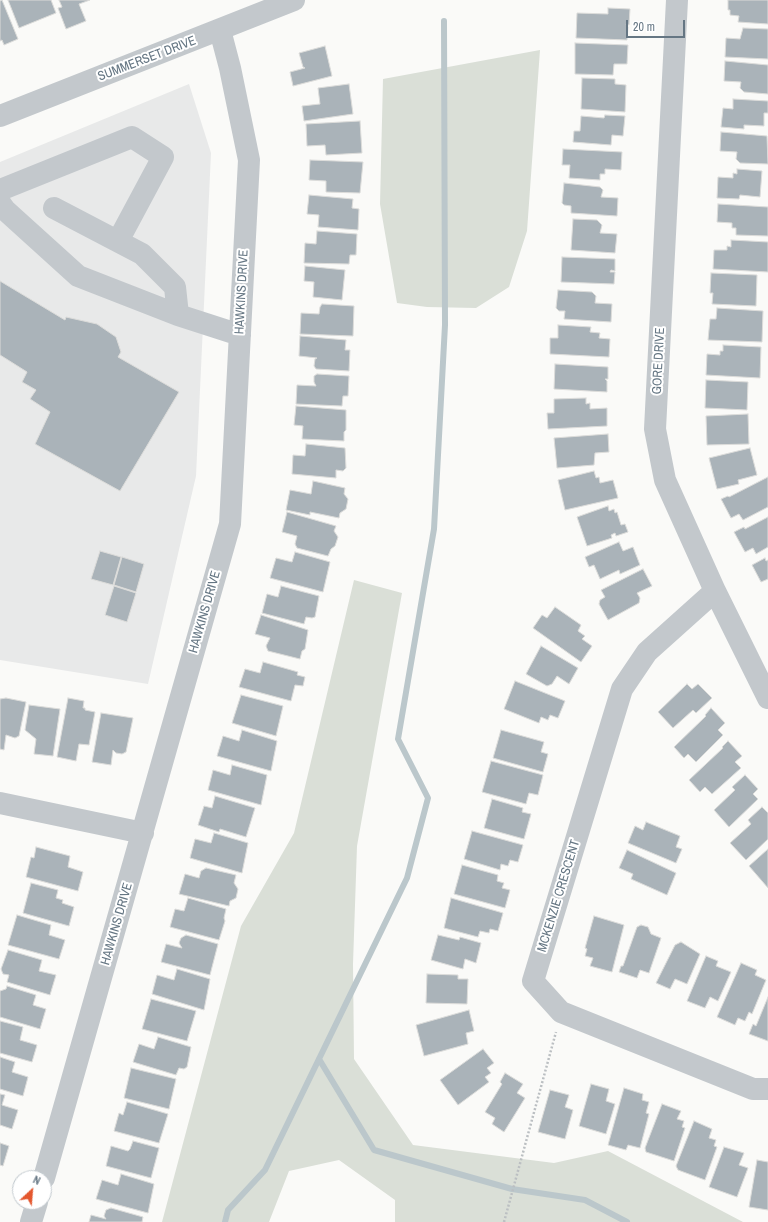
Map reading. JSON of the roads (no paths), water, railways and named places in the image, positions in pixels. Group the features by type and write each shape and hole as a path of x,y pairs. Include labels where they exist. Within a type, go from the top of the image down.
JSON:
{"street":[{"name":"SUMMERSET DRIVE","path":"0,116 294,0"},
{"name":"GORE DRIVE","path":"677,0 655,429 665,480 715,591 768,698"},
{"name":"HAWKINS DRIVE","path":"46,1170 230,524 249,160 230,68 220,30"},
{"path":"0,190 132,137 163,157 118,241"},
{"path":"0,203 5,210 78,276 178,315 240,335"},
{"path":"54,208 142,254 175,287 178,315"},
{"name":"MCKENZIE CRESCENT","path":"715,591 647,652 622,689 533,981 561,1012 753,1089 768,1089"},
{"path":"0,803 143,833"},
{"path":"31,1222 35,1210"}],"waterway":[{"path":"225,1222 228,1210 265,1170 407,878 428,798 398,739 434,529 445,325 444,21"},
{"path":"319,1059 374,1150 512,1189 585,1200 627,1222"}]}
